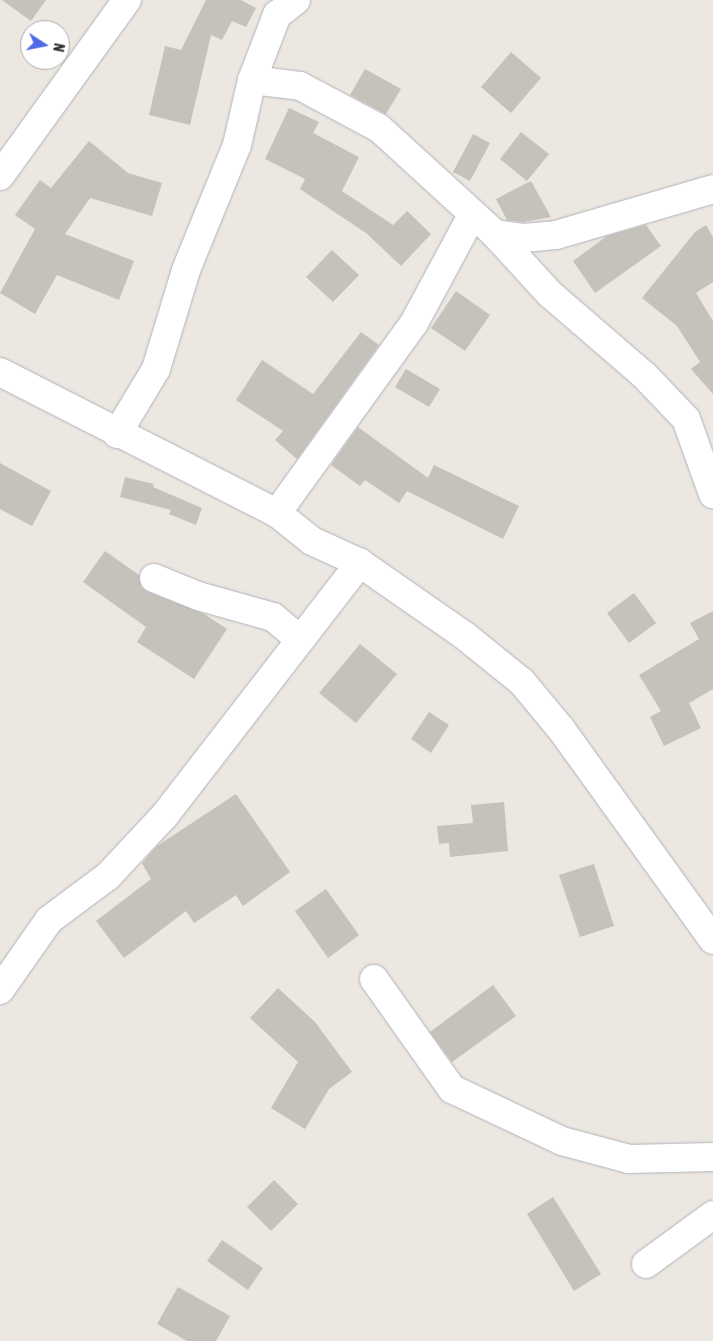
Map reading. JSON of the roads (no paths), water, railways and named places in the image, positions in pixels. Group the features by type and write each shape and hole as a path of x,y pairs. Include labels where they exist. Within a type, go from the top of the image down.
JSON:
{"street":[{"path":"0,176 127,0"},
{"path":"117,434 156,369 186,270 237,144 252,80 277,15 296,0"},
{"path":"252,80 300,86 378,128 424,167 472,217 494,234 550,294 644,375 686,419 713,494"},
{"path":"494,234 523,238 556,234 713,189"},
{"path":"277,513 414,323 472,217"},
{"path":"0,372 117,434 277,513 312,541 360,563 464,636 522,682 561,729 713,940"},
{"path":"0,990 49,920 108,876 165,815 360,563"},
{"path":"154,578 206,599 273,617 300,640"},
{"path":"374,979 452,1090 562,1141 629,1160 713,1157"},
{"path":"646,1264 713,1215"}]}
